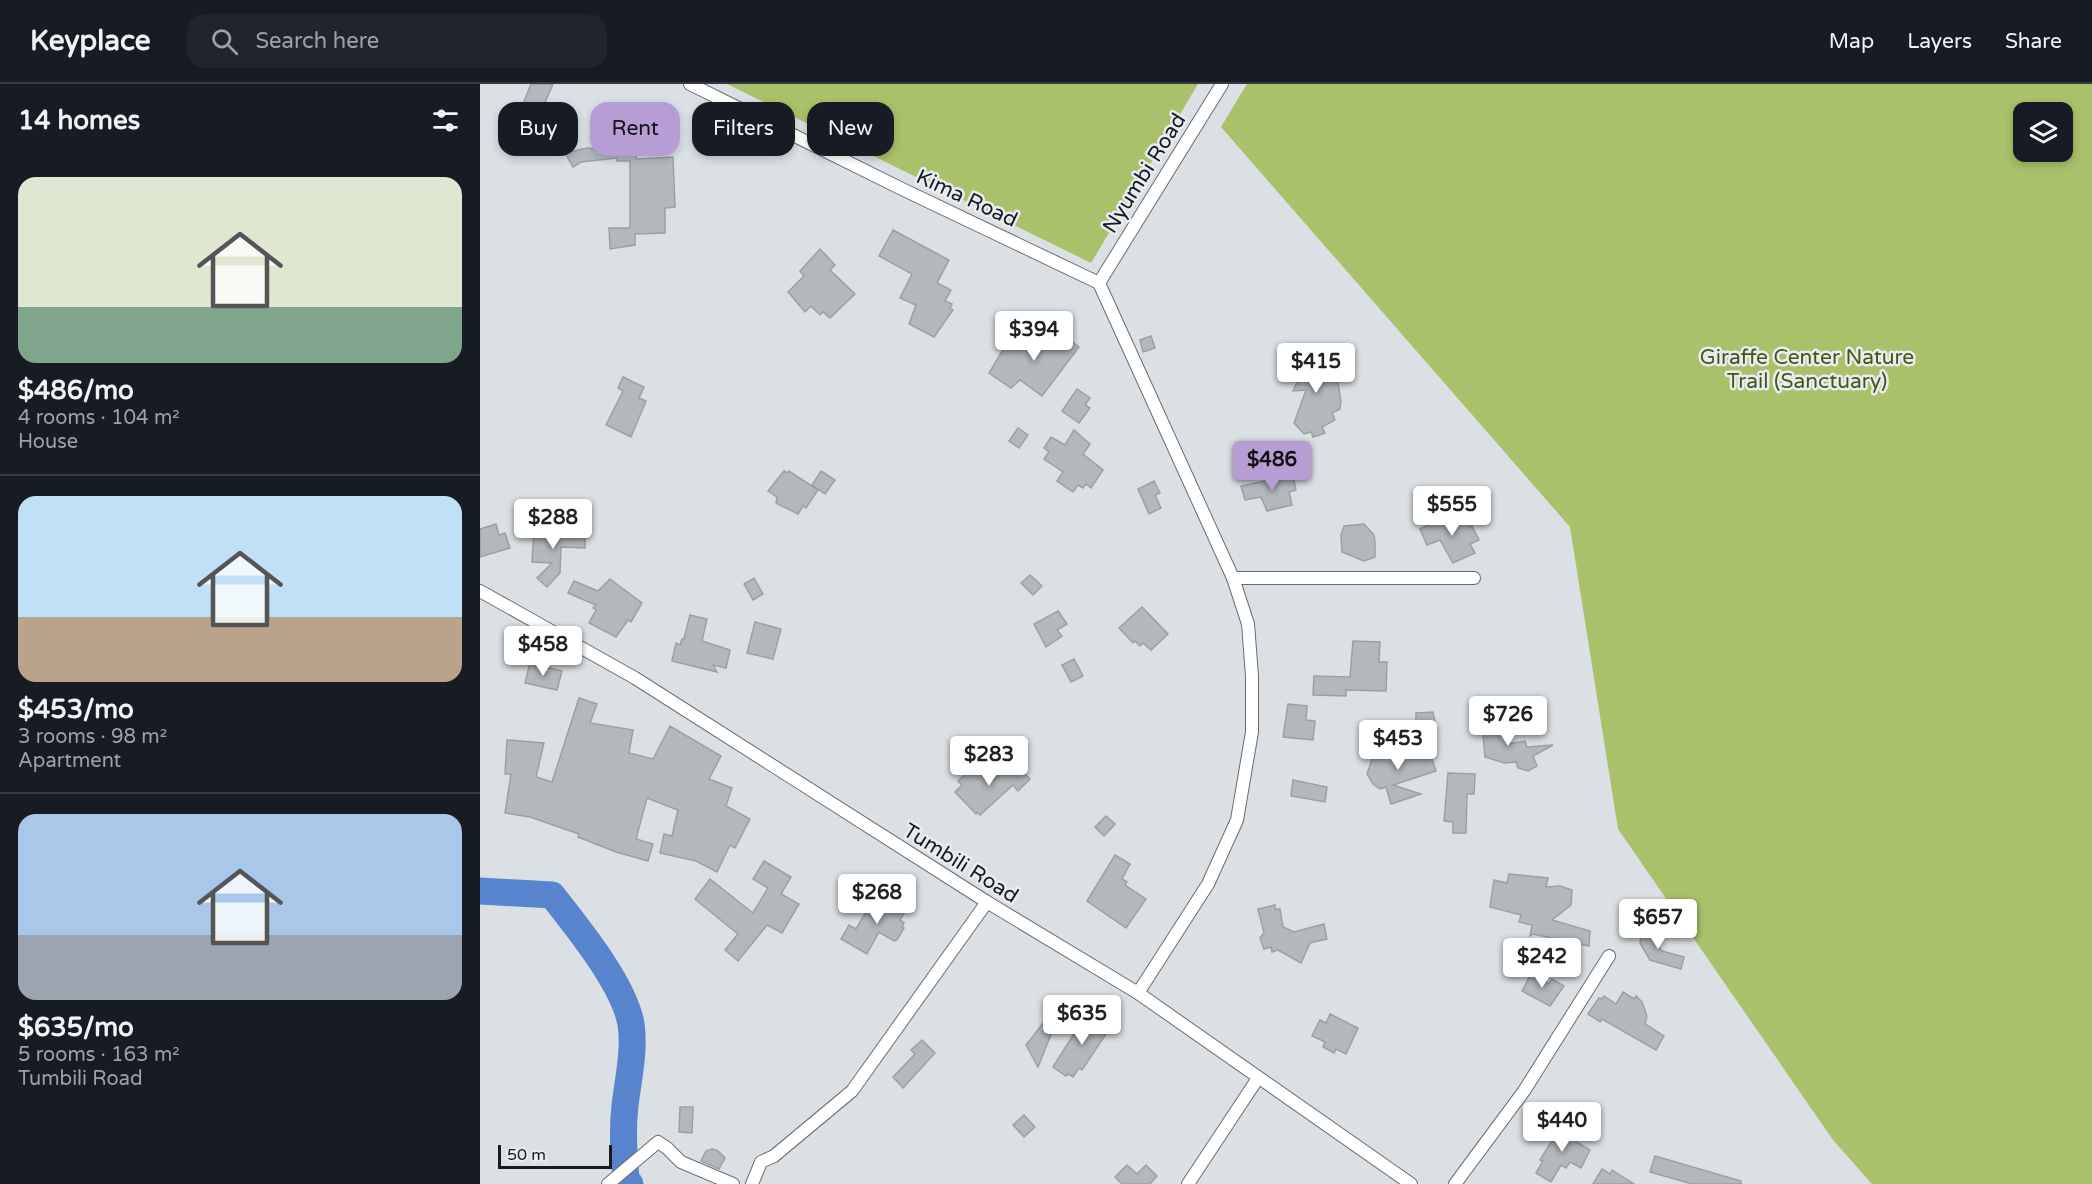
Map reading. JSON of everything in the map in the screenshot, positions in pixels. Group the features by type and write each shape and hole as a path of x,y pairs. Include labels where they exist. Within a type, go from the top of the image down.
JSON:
{"street":[{"name":"Kima Road","path":"690,84 1099,283"},
{"name":"Nyumbi Road","path":"1099,283 1222,84"},
{"path":"1099,283 1233,578 1248,624 1252,676 1252,732 1237,820 1208,884 1138,993"},
{"path":"1233,578 1474,578"},
{"name":"Tumbili Road","path":"480,591 635,678 987,902 1138,993 1412,1184"},
{"path":"752,1184 761,1162 774,1156 852,1091 987,902"},
{"path":"1455,1184 1524,1091 1609,956"},
{"path":"1188,1184 1258,1078"},
{"path":"608,1184 658,1142 681,1162 733,1184"}],"green space":[{"path":"727,84 1198,84 1091,263 873,156 894,156 894,102 807,102 807,123 795,117 795,102 764,102"},
{"name":"Giraffe Center Nature Trail (Sanctuary)","path":"1247,84 2092,84 2092,1184 1872,1184 1833,1140 1618,829 1570,527 1221,127"}],"building":[{"path":"531,84 553,84 545,102 524,102"},
{"path":"590,148 590,156 636,156 636,159 673,157 675,207 665,208 665,233 635,234 635,245 610,249 609,228 630,228 630,161 617,161 617,158 581,162 573,167 567,156 578,156 578,150"},
{"path":"893,230 949,260 937,283 951,290 945,301 952,304 950,308 953,310 934,337 909,324 916,305 900,298 912,274 879,256"},
{"path":"820,249 835,265 830,270 855,294 830,318 823,312 820,315 811,306 805,312 788,292 804,276 800,271"},
{"path":"1054,328 1079,347 1042,396 1020,380 1011,388 989,373 1009,340 1020,349 1027,339 1039,347"},
{"path":"1151,336 1155,348 1143,352 1140,340"},
{"path":"1308,352 1316,363 1334,359 1341,401 1340,409 1332,413 1335,420 1322,427 1325,433 1313,437 1311,432 1304,434 1294,423 1306,390 1293,391 1299,378 1294,373 1297,368 1292,365 1294,357"},
{"path":"623,377 644,387 639,398 646,401 631,437 606,425 623,391 618,388"},
{"path":"1077,389 1090,398 1085,405 1090,408 1079,423 1062,411"},
{"path":"1018,428 1028,435 1019,448 1009,441"},
{"path":"1074,430 1090,444 1083,454 1103,470 1091,488 1086,484 1083,488 1078,485 1073,492 1057,481 1063,472 1044,459 1049,452 1044,448 1051,437 1065,445"},
{"path":"784,471 788,473 789,471 818,490 806,508 803,506 798,514 776,503 777,497 768,491"},
{"path":"821,471 835,480 825,494 812,485"},
{"path":"1293,475 1296,490 1289,492 1292,505 1267,511 1261,497 1245,500 1241,486"},
{"path":"1154,481 1160,493 1155,495 1161,508 1149,514 1138,489"},
{"path":"1443,518 1445,523 1457,518 1458,522 1465,519 1469,527 1472,526 1479,540 1470,544 1475,553 1453,563 1440,540 1427,545 1420,529"},
{"path":"496,524 499,535 505,533 510,548 480,557 480,529"},
{"path":"1364,524 1374,535 1375,557 1364,561 1342,552 1341,535 1344,526"},
{"path":"534,527 563,527 563,534 585,535 585,548 561,547 560,573 547,587 537,578 552,563 532,562"},
{"path":"1030,575 1042,586 1033,595 1021,583"},
{"path":"754,578 763,594 753,600 744,584"},
{"path":"610,579 642,603 631,622 628,620 616,637 589,623 596,610 593,608 596,605 568,593 574,581 598,591"},
{"path":"1142,607 1168,634 1151,650 1143,643 1140,646 1135,641 1133,643 1119,628"},
{"path":"1058,611 1067,624 1057,630 1062,636 1046,647 1034,624"},
{"path":"690,615 707,619 702,641 730,650 726,668 713,665 717,672 672,661 676,643 680,645 684,639"},
{"path":"755,622 781,629 773,659 747,653"},
{"path":"1353,641 1380,642 1379,662 1387,662 1386,691 1346,690 1346,696 1313,695 1314,676 1350,677"},
{"path":"1074,659 1083,676 1071,682 1062,665"},
{"path":"530,663 562,671 557,690 525,683"},
{"path":"579,698 597,704 590,723 633,730 629,753 653,759 670,726 721,756 709,779 732,788 726,806 750,819 735,848 730,845 717,872 696,861 660,853 664,834 672,836 678,810 647,798 636,839 653,844 648,861 616,852 578,837 579,834 530,817 505,813 511,774 505,774 507,740 544,743 536,777 552,782"},
{"path":"1288,704 1307,706 1306,720 1315,721 1313,740 1283,737"},
{"path":"1433,712 1435,722 1425,733 1416,722 1416,713"},
{"path":"1506,720 1508,744 1525,741 1527,747 1553,745 1533,756 1537,766 1528,771 1518,768 1516,762 1504,763 1485,757 1482,722"},
{"path":"1395,744 1400,759 1429,750 1436,771 1393,785 1421,794 1391,804 1386,787 1380,789 1373,784 1367,774 1372,759 1370,753"},
{"path":"1012,761 1030,779 1018,791 1013,785 980,815 977,812 976,814 955,792 962,785 958,781 969,771 973,775 979,770 985,776 988,773 994,780"},
{"path":"1448,773 1475,774 1474,794 1467,794 1466,833 1453,833 1453,822 1444,821"},
{"path":"1293,780 1327,787 1325,802 1291,796"},
{"path":"1106,816 1115,824 1104,836 1095,827"},
{"path":"1115,855 1130,864 1122,879 1127,882 1125,885 1146,899 1126,928 1087,901"},
{"path":"764,861 791,877 781,894 799,904 782,933 767,925 738,961 725,950 738,934 695,899 710,879 753,913 768,888 753,879"},
{"path":"1509,874 1548,878 1546,887 1560,886 1572,890 1571,905 1552,920 1590,931 1589,946 1533,934 1530,936 1532,925 1519,922 1521,915 1490,907 1494,880 1507,883"},
{"path":"891,898 907,908 900,920 904,923 902,927 904,928 897,940 894,941 879,932 867,954 841,939 849,925 856,929 873,900 885,908"},
{"path":"1275,905 1275,909 1280,909 1283,927 1294,932 1324,924 1327,939 1310,943 1301,963 1278,950 1272,952 1271,947 1264,949 1260,938 1264,933 1258,909"},
{"path":"1643,926 1656,929 1654,942 1662,951 1684,957 1681,969 1650,960 1640,943"},
{"path":"1532,972 1549,984 1552,979 1564,986 1550,1006 1522,991"},
{"path":"1623,992 1634,999 1636,996 1642,1002 1647,1016 1645,1024 1664,1036 1656,1050 1602,1019 1600,1022 1588,1014 1599,998 1602,999 1604,996 1616,1004"},
{"path":"1058,1004 1062,1007 1038,1067 1026,1045"},
{"path":"1087,1013 1110,1028 1082,1070 1079,1068 1073,1077 1068,1074 1066,1076 1053,1067"},
{"path":"1330,1014 1358,1028 1346,1054 1336,1049 1334,1053 1323,1047 1325,1042 1312,1036 1320,1020 1326,1023"},
{"path":"922,1040 935,1053 903,1088 893,1077 915,1054 911,1050"},
{"path":"680,1107 693,1107 692,1133 679,1132"},
{"path":"1024,1115 1035,1127 1024,1137 1013,1125"},
{"path":"1562,1124 1579,1133 1575,1141 1590,1150 1581,1168 1570,1162 1566,1168 1561,1165 1551,1182 1536,1173 1543,1161 1540,1160"},
{"path":"712,1149 725,1158 719,1169 701,1161 706,1151"},
{"path":"1655,1156 1741,1181 1741,1184 1692,1184 1650,1172"},
{"path":"1127,1165 1137,1174 1146,1165 1157,1176 1150,1184 1122,1184 1115,1177"},
{"path":"1602,1169 1610,1174 1612,1170 1634,1184 1593,1184"}],"waterway":[{"path":"480,891 552,895 598,956 619,991 627,1008 632,1034 632,1055 623,1133 626,1179 630,1184"}]}
